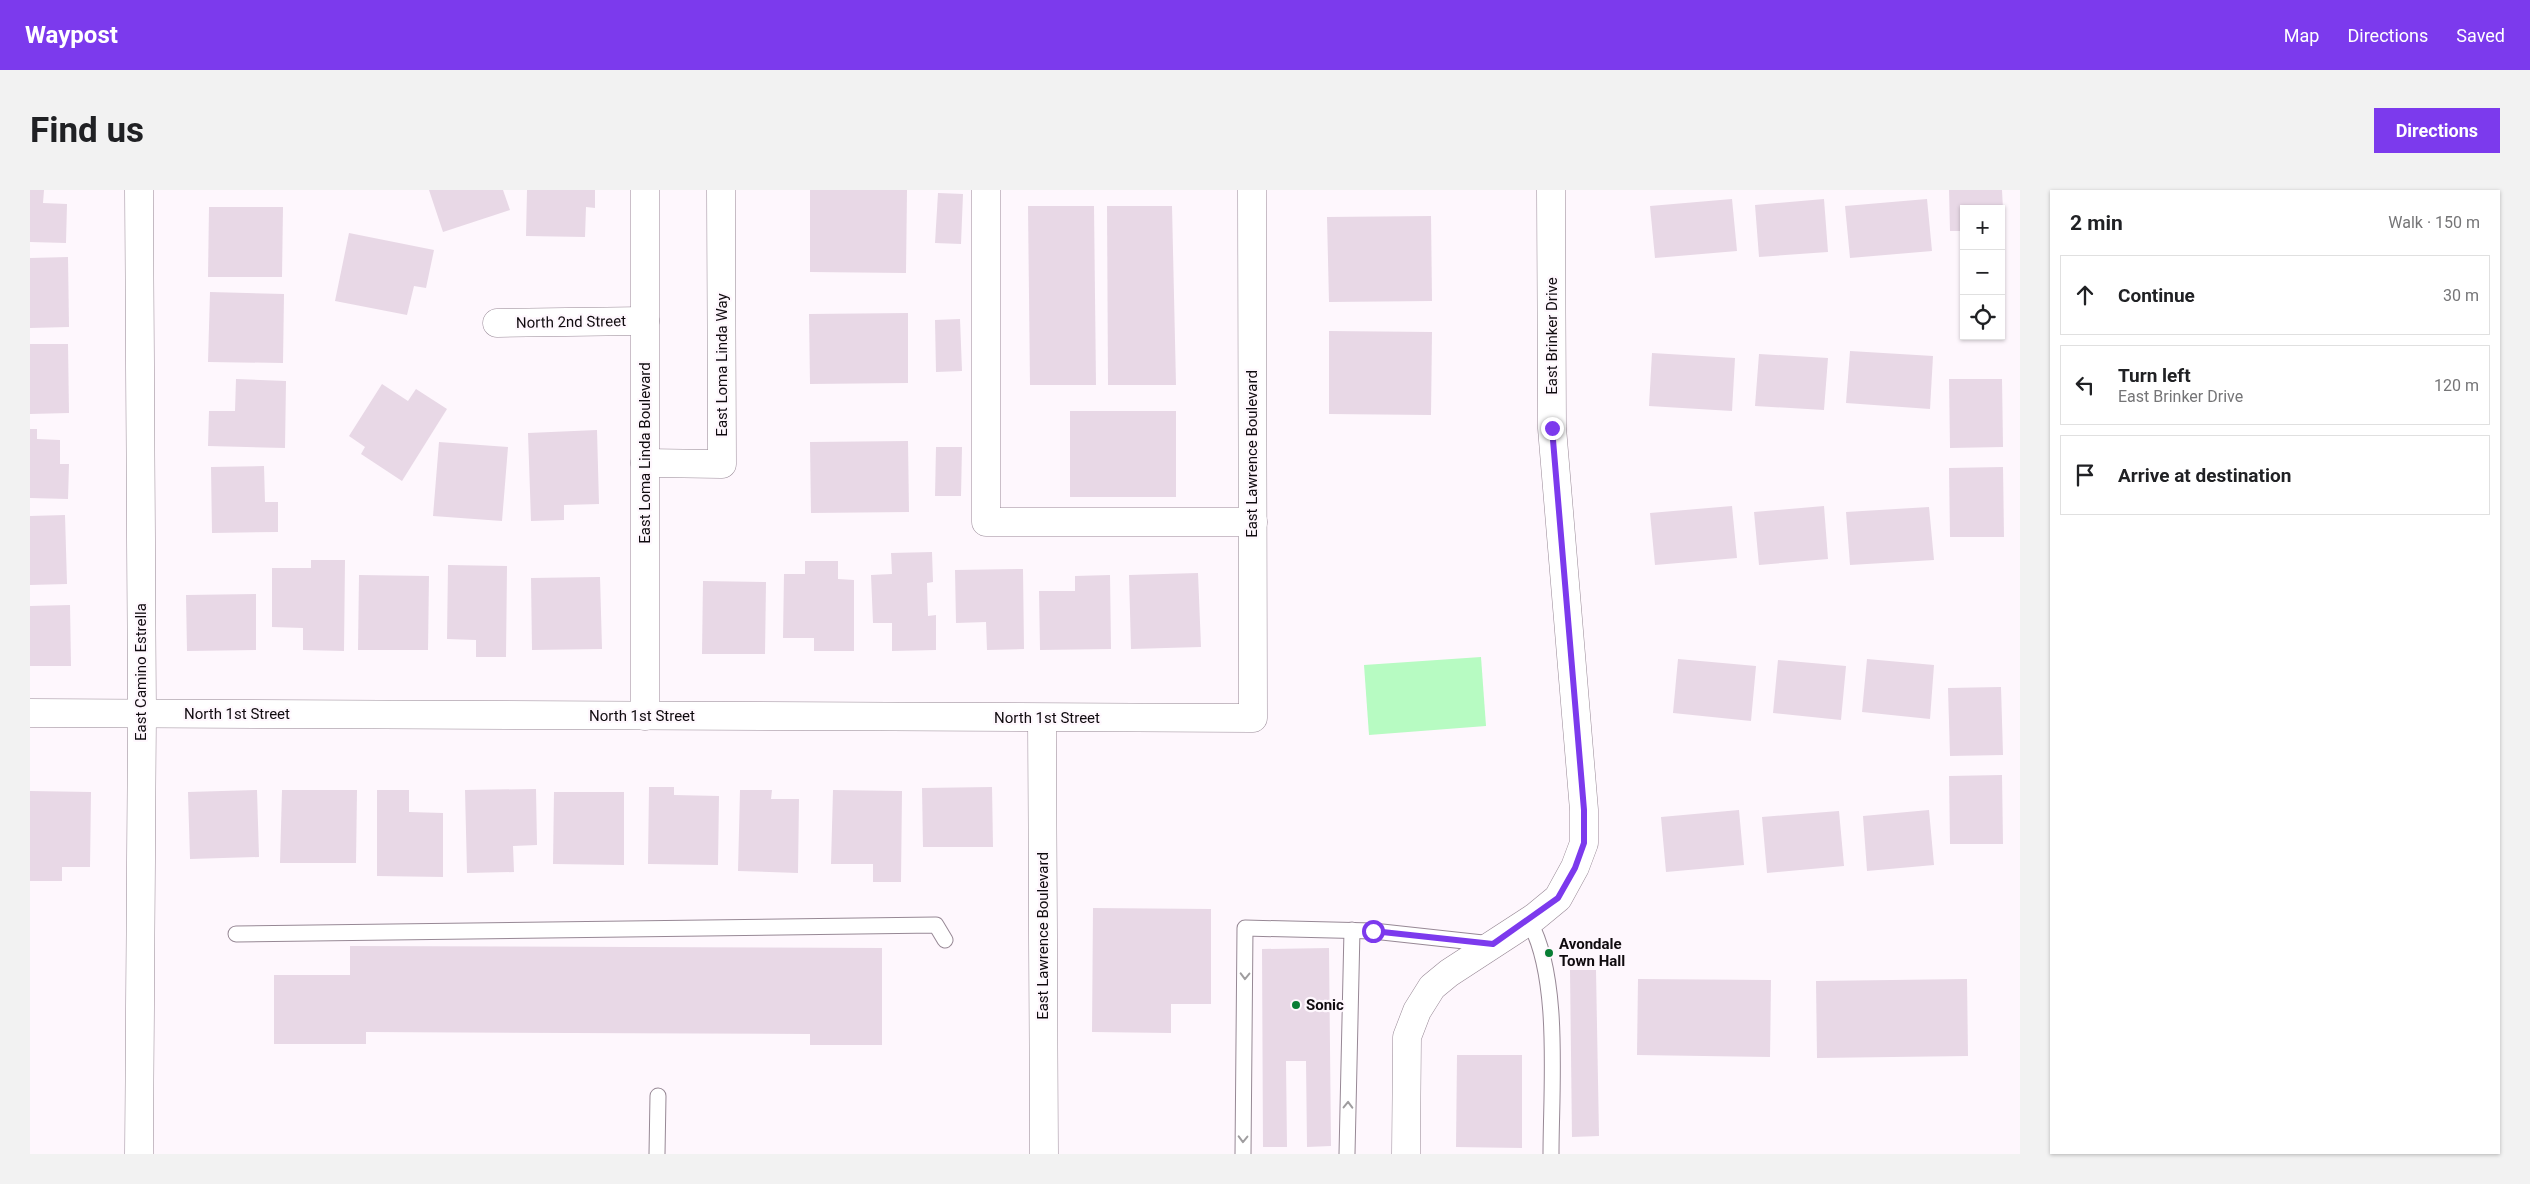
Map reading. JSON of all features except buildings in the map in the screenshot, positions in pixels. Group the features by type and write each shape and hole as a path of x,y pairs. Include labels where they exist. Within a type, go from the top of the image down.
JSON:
{"street":[{"name":"East Camino Estrella","path":"139,190 142,714 139,1154"},
{"name":"East Loma Linda Boulevard","path":"644,190 645,716"},
{"name":"East Loma Linda Way","path":"645,463 722,464 721,190"},
{"path":"986,190 986,522 1252,522"},
{"name":"East Lawrence Boulevard","path":"1252,190 1253,718"},
{"name":"East Brinker Drive","path":"1406,1154 1407,1038 1417,1011 1432,987 1449,972 1528,921 1558,898 1575,868 1584,843 1584,810 1552,428 1551,190"},
{"name":"North 2nd Street","path":"497,323 645,322"},
{"name":"North 1st Street","path":"30,713 1253,718"},
{"name":"East Lawrence Boulevard","path":"1042,718 1044,1154"}],"lane":[{"path":"1528,921 1537,936 1551,999 1551,1154"},
{"path":"236,934 936,925 945,940"},
{"path":"1243,1154 1245,928 1352,930 1493,944"},
{"path":"1347,1154 1352,930"},
{"path":"657,1154 658,1096"}],"green space":[{"path":"1481,657 1486,726 1369,735 1364,665"}],"place":[{"name":"Avondale Town Hall","path":"1549,953"},
{"name":"Sonic","path":"1296,1005"}],"route":[{"path":"1373,931 1493,944 1535,917 1558,898 1575,868 1584,843 1584,810 1552,428"}]}
